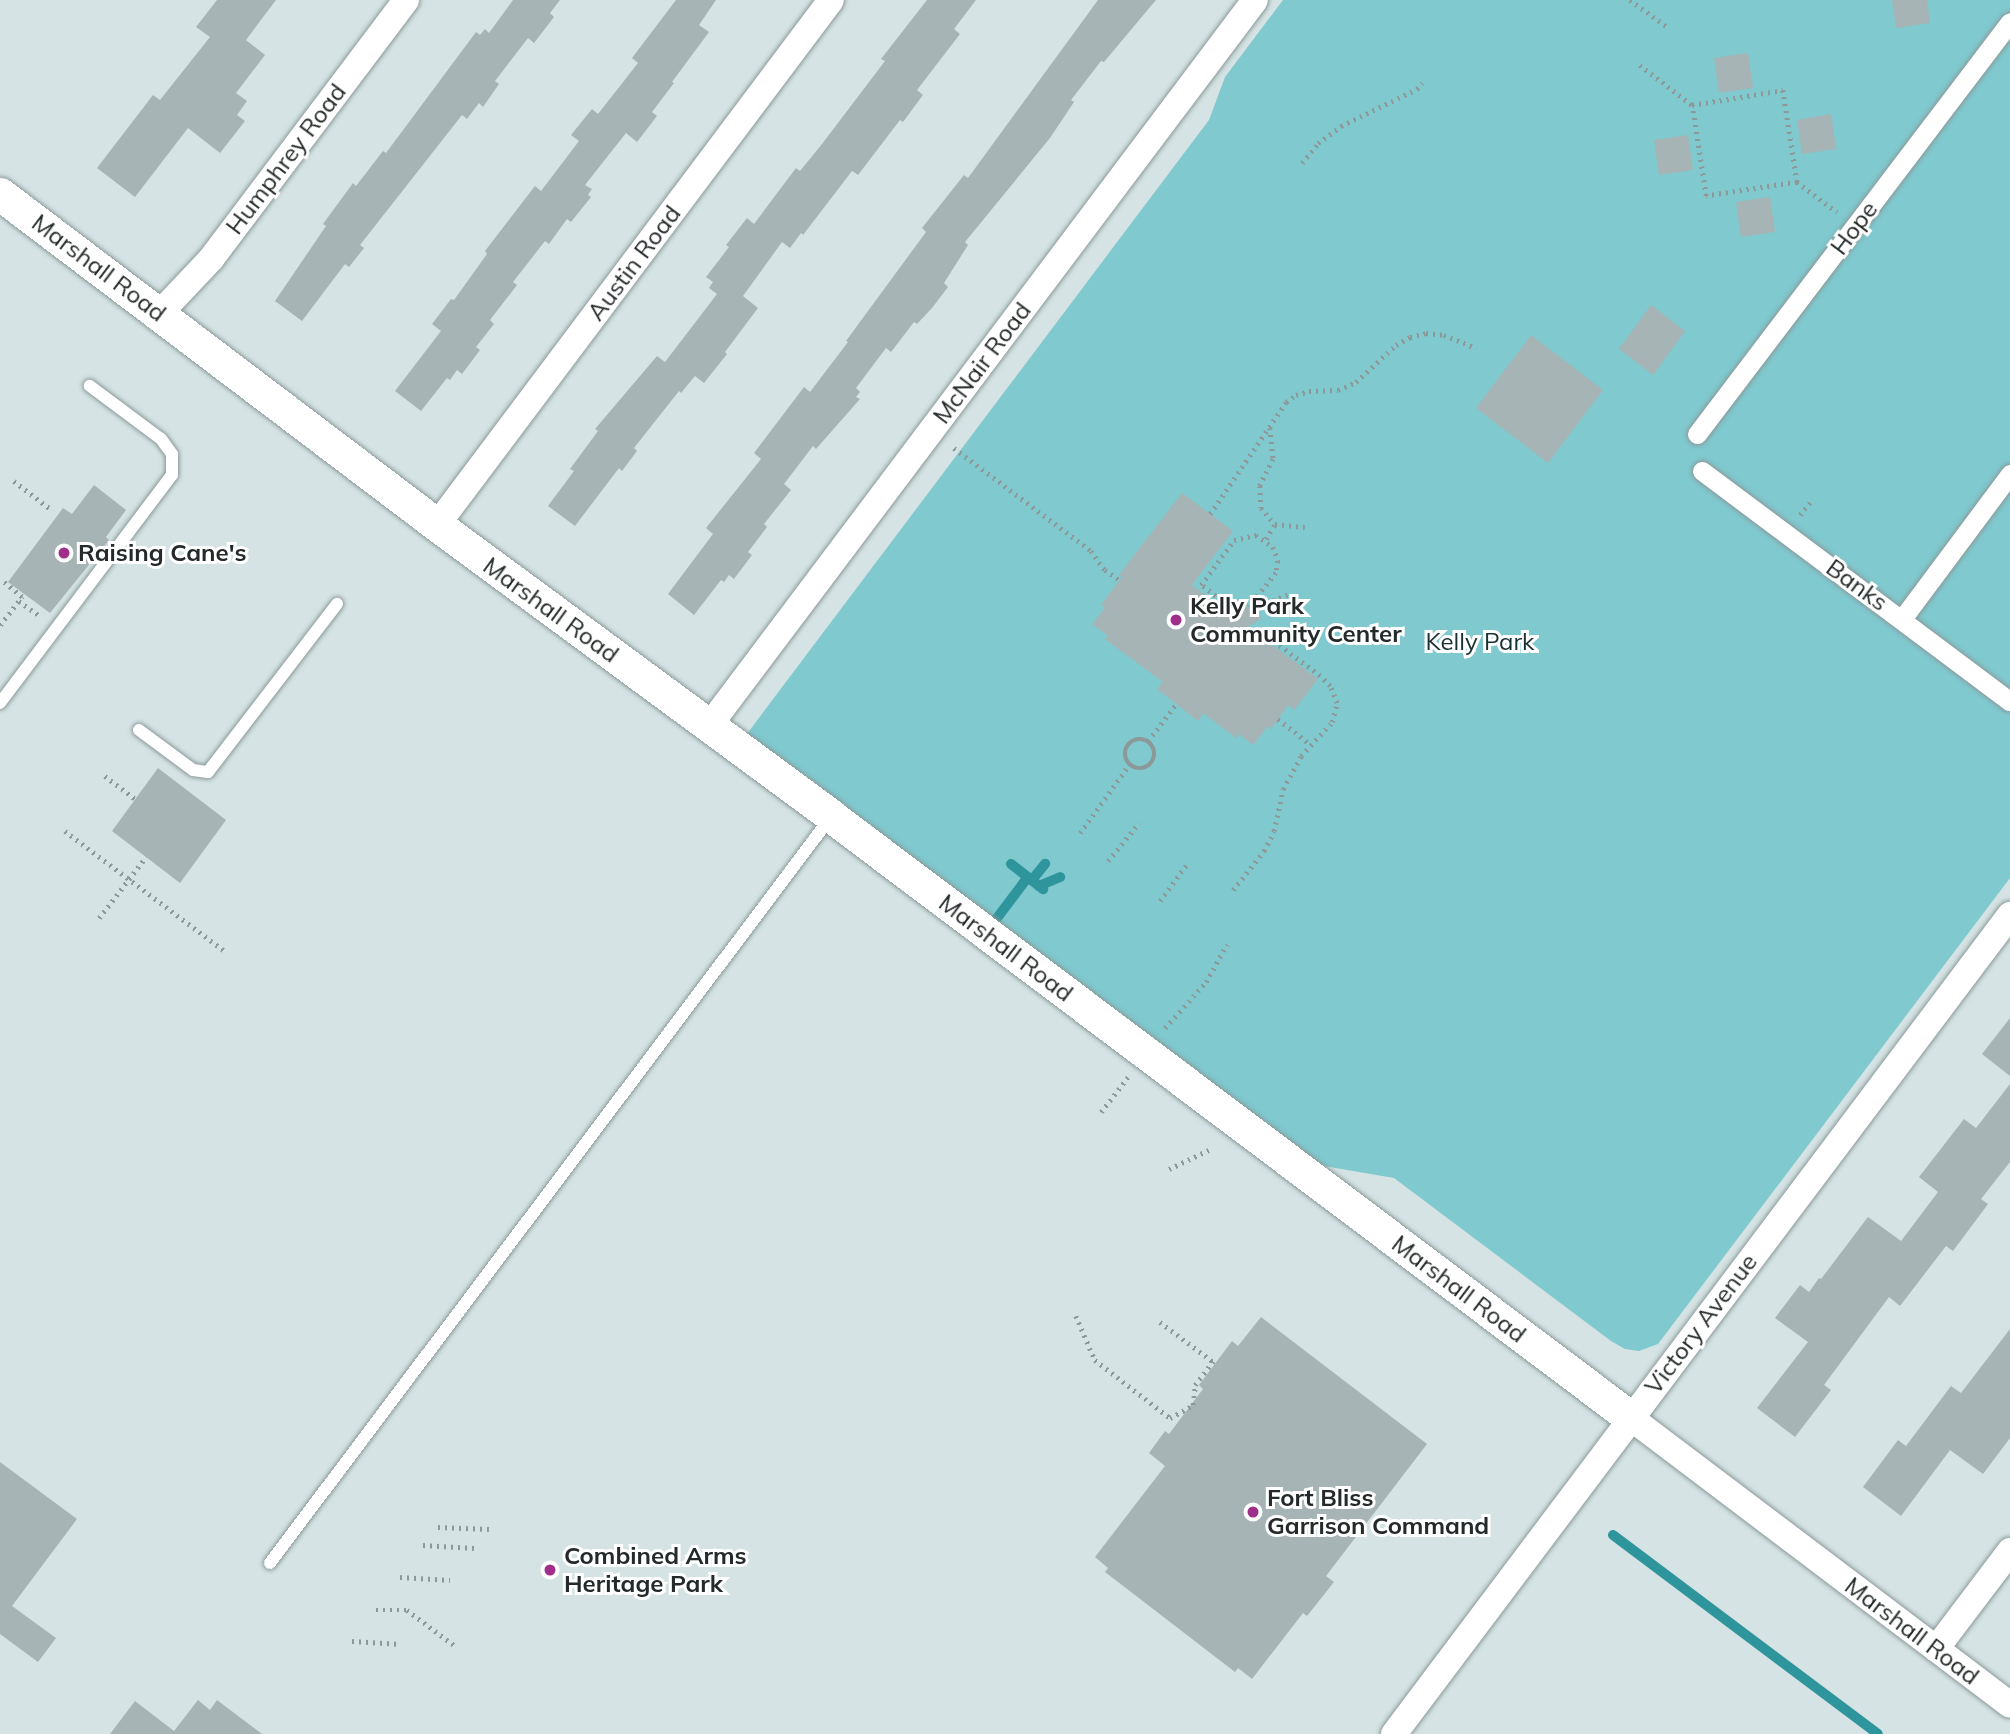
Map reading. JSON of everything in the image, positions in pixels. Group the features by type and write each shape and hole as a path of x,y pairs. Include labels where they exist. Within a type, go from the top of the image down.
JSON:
{"street":[{"name":"Humphrey Road","path":"160,313 211,259 406,0"},
{"name":"Austin Road","path":"437,526 831,0"},
{"name":"McNair Road","path":"709,726 1255,0"},
{"name":"Hope","path":"1697,434 2010,22"},
{"name":"Marshall Road","path":"0,194 437,526 831,816 2010,1705"},
{"name":"Banks","path":"1702,471 2010,701"},
{"path":"1902,619 2010,474"},
{"name":"Victory Avenue","path":"1394,1734 2010,915"},
{"path":"1936,1649 2010,1551"}],"lane":[{"path":"0,703 172,475 172,454 161,439 90,386"},
{"path":"139,730 193,770 208,772 337,604"},
{"path":"270,1563 831,816"}],"path":[{"path":"1630,0 1669,28"},
{"path":"1640,65 1692,105 1706,196 1797,182"},
{"path":"1302,163 1318,143 1335,130 1417,89 1422,83"},
{"path":"1692,105 1783,90 1797,182 1855,226"},
{"path":"1210,514 1286,402 1296,395 1309,391 1338,390 1356,382 1396,345 1410,337 1426,333 1444,335 1477,348"},
{"path":"1270,426 1273,459 1258,497 1261,508 1275,524 1305,527"},
{"path":"931,430 1091,551 1105,570 1120,580"},
{"path":"14,481 53,511"},
{"path":"1266,539 1275,524"},
{"path":"1232,609 1200,585 1234,540 1256,535 1266,539 1273,547 1278,561 1276,573 1249,607"},
{"path":"0,625 22,597 1,580"},
{"path":"1256,598 1266,603 1289,594"},
{"path":"1233,890 1269,841 1283,789 1310,744 1332,722 1336,695 1320,676 1253,626"},
{"path":"1148,741 1176,704"},
{"path":"1278,719 1310,744"},
{"path":"1137,739 1148,741 1155,753 1152,762 1143,768 1129,765 1125,754 1128,744 1137,739"},
{"path":"1080,833 1129,765"},
{"path":"105,776 136,799"},
{"path":"1108,861 1139,823"},
{"path":"65,831 226,953"},
{"path":"99,918 146,857"},
{"path":"1160,901 1189,861"},
{"path":"1169,1169 1209,1150"},
{"path":"1076,1316 1095,1360 1170,1418 1193,1405 1195,1385 1214,1362 1160,1322"},
{"path":"438,1527 489,1529"},
{"path":"423,1545 474,1548"},
{"path":"400,1577 450,1580"},
{"path":"376,1609 407,1609 454,1645"},
{"path":"352,1641 401,1644"}],"green space":[{"name":"Kelly Park","path":"1283,0 2010,0 2010,878 1658,1344 1639,1351 1625,1349 1611,1341 1394,1178 1283,1159 737,747 1209,120 1225,77"}],"building":[{"path":"217,0 276,0 246,40 265,55 236,93 247,101 237,115 245,121 220,153 188,128 135,197 97,168 153,95 160,100 210,37 196,27"},
{"path":"513,0 560,0 550,13 554,17 534,43 528,38 495,81 499,84 483,107 479,103 467,119 462,115 360,245 364,248 349,267 345,264 302,321 275,301 326,226 323,224 353,183 356,186 383,151 386,153 476,32 480,35 485,29 489,33"},
{"path":"676,0 716,0 699,25 709,32 652,112 657,116 637,142 626,133 585,185 592,189 588,195 591,197 571,222 567,219 549,244 545,241 513,282 517,285 490,320 494,324 476,347 480,350 462,374 457,370 450,380 447,378 421,411 395,391 441,331 432,324 451,299 454,300 487,254 485,251 535,186 541,191 579,141 571,135 592,109 598,114 638,63 632,58"},
{"path":"927,0 976,0 954,29 960,34 917,90 923,95 858,175 852,171 803,235 801,233 790,248 782,242 743,296 758,308 725,352 727,354 704,383 695,376 681,393 679,391 634,448 637,451 622,471 619,468 575,526 548,506 574,471 570,469 598,431 595,429 657,356 665,362 717,294 709,288 713,282 706,277 729,247 726,245 747,218 754,224 796,168 800,171 885,61 881,59"},
{"path":"1098,0 1156,0 1104,62 1101,61 1071,100 1074,102 1050,138 965,242 968,245 944,283 948,287 932,308 917,324 914,322 891,352 886,348 856,388 860,392 856,397 860,399 816,449 813,446 784,484 791,490 764,524 767,527 748,552 752,555 734,579 729,575 724,582 721,580 694,615 668,594 713,534 706,528 761,459 754,453 804,387 810,392 848,342 846,341 926,232 922,228 964,175 968,178"},
{"path":"1892,0 1927,0 1930,23 1896,28"},
{"path":"1748,53 1753,88 1719,93 1714,58"},
{"path":"1831,114 1836,149 1802,154 1797,120"},
{"path":"1688,135 1693,170 1659,175 1654,140"},
{"path":"1770,197 1775,232 1741,237 1736,202"},
{"path":"1651,305 1685,331 1653,375 1619,349"},
{"path":"1531,335 1603,390 1548,463 1476,408"},
{"name":"Raising Cane's","path":"94,485 126,510 106,537 109,540 50,613 8,582 63,508 72,514"},
{"name":"Kelly Park Community Center","path":"1182,493 1233,531 1192,585 1229,613 1239,600 1262,618 1248,627 1318,679 1294,710 1288,705 1271,729 1268,726 1253,745 1239,734 1236,738 1203,713 1198,721 1157,689 1163,682 1105,639 1108,636 1092,624 1105,608 1101,605 1122,577 1119,575"},
{"path":"158,768 226,820 180,883 112,831"},
{"path":"2010,1018 2010,1076 1982,1054"},
{"path":"2010,1084 2010,1162 1981,1199 1988,1204 1953,1251 1946,1246 1900,1306 1889,1297 1824,1385 1831,1390 1795,1437 1757,1408 1808,1342 1775,1318 1800,1285 1809,1292 1819,1278 1821,1279 1868,1217 1901,1241 1938,1192 1919,1177 1964,1119 1976,1128"},
{"name":"Fort Bliss Garrison Command","path":"1261,1317 1427,1444 1326,1576 1334,1582 1307,1616 1303,1613 1252,1679 1238,1668 1235,1672 1105,1572 1108,1568 1095,1557 1165,1466 1149,1453 1165,1431 1169,1434 1203,1389 1199,1385 1232,1341 1238,1346"},
{"path":"2010,1329 2010,1438 1983,1474 1950,1450 1901,1516 1863,1487 1898,1440 1906,1446 1951,1386 1961,1393"},
{"path":"0,1462 77,1519 12,1606 56,1638 38,1662 0,1634"},
{"path":"198,1700 210,1710 217,1700 262,1734 110,1734 135,1701 174,1731"}],"waterway":[{"path":"1011,864 1043,889"},
{"path":"1032,880 1045,864"},
{"path":"988,930 1028,877"},
{"path":"1039,886 1060,877"},
{"path":"1613,1535 1878,1734"}],"place":[{"name":"Raising Cane's","path":"64,553"},
{"name":"Kelly Park Community Center","path":"1176,620"},
{"name":"Fort Bliss Garrison Command","path":"1253,1512"},
{"name":"Combined Arms Heritage Park","path":"550,1570"}]}
